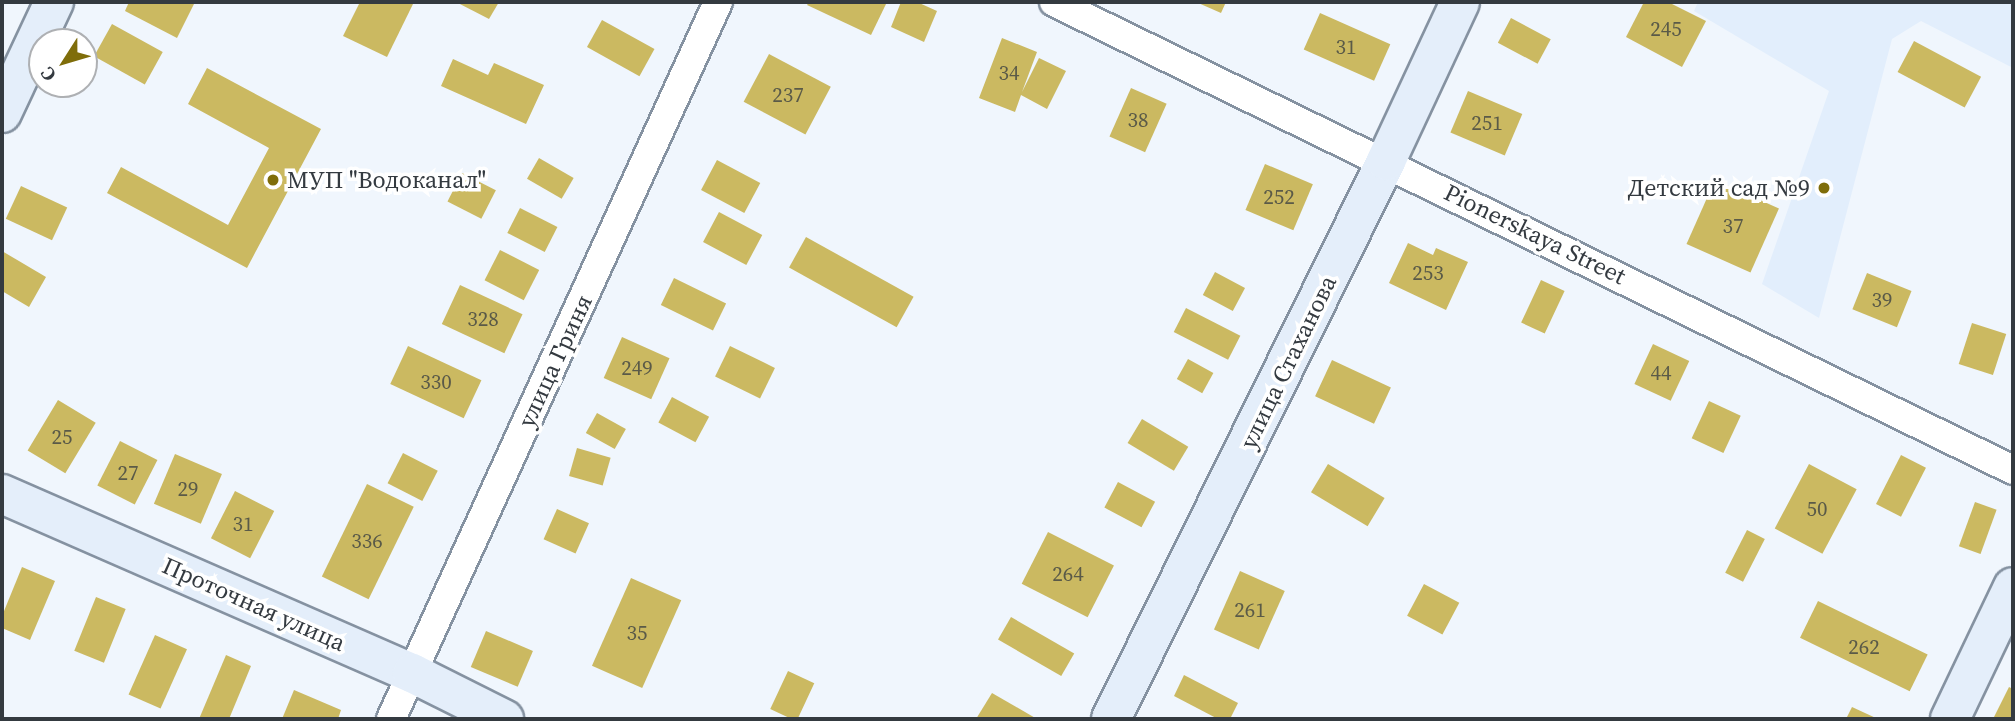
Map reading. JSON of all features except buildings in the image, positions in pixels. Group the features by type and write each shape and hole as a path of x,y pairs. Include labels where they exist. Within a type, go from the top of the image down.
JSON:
{"street":[{"path":"2,113 54,2"},
{"name":"улица Гриня","path":"391,719 718,2"},
{"name":"Pionerskaya Street","path":"1054,2 1386,161 2013,470"},
{"name":"улица Стаханова","path":"1111,719 1386,161 1460,2"},
{"name":"Проточная улица","path":"2,494 412,673 504,719"},
{"path":"1950,719 2013,587"}],"shaded area":[{"name":"Детский сад №9","path":"1698,2 2013,2 2013,68 1921,21 1892,39 1819,318 1762,284 1829,91 1694,11"}],"place":[{"name":"МУП \"Водоканал\"","path":"273,180"},
{"name":"Детский сад №9","path":"1824,188"}]}
